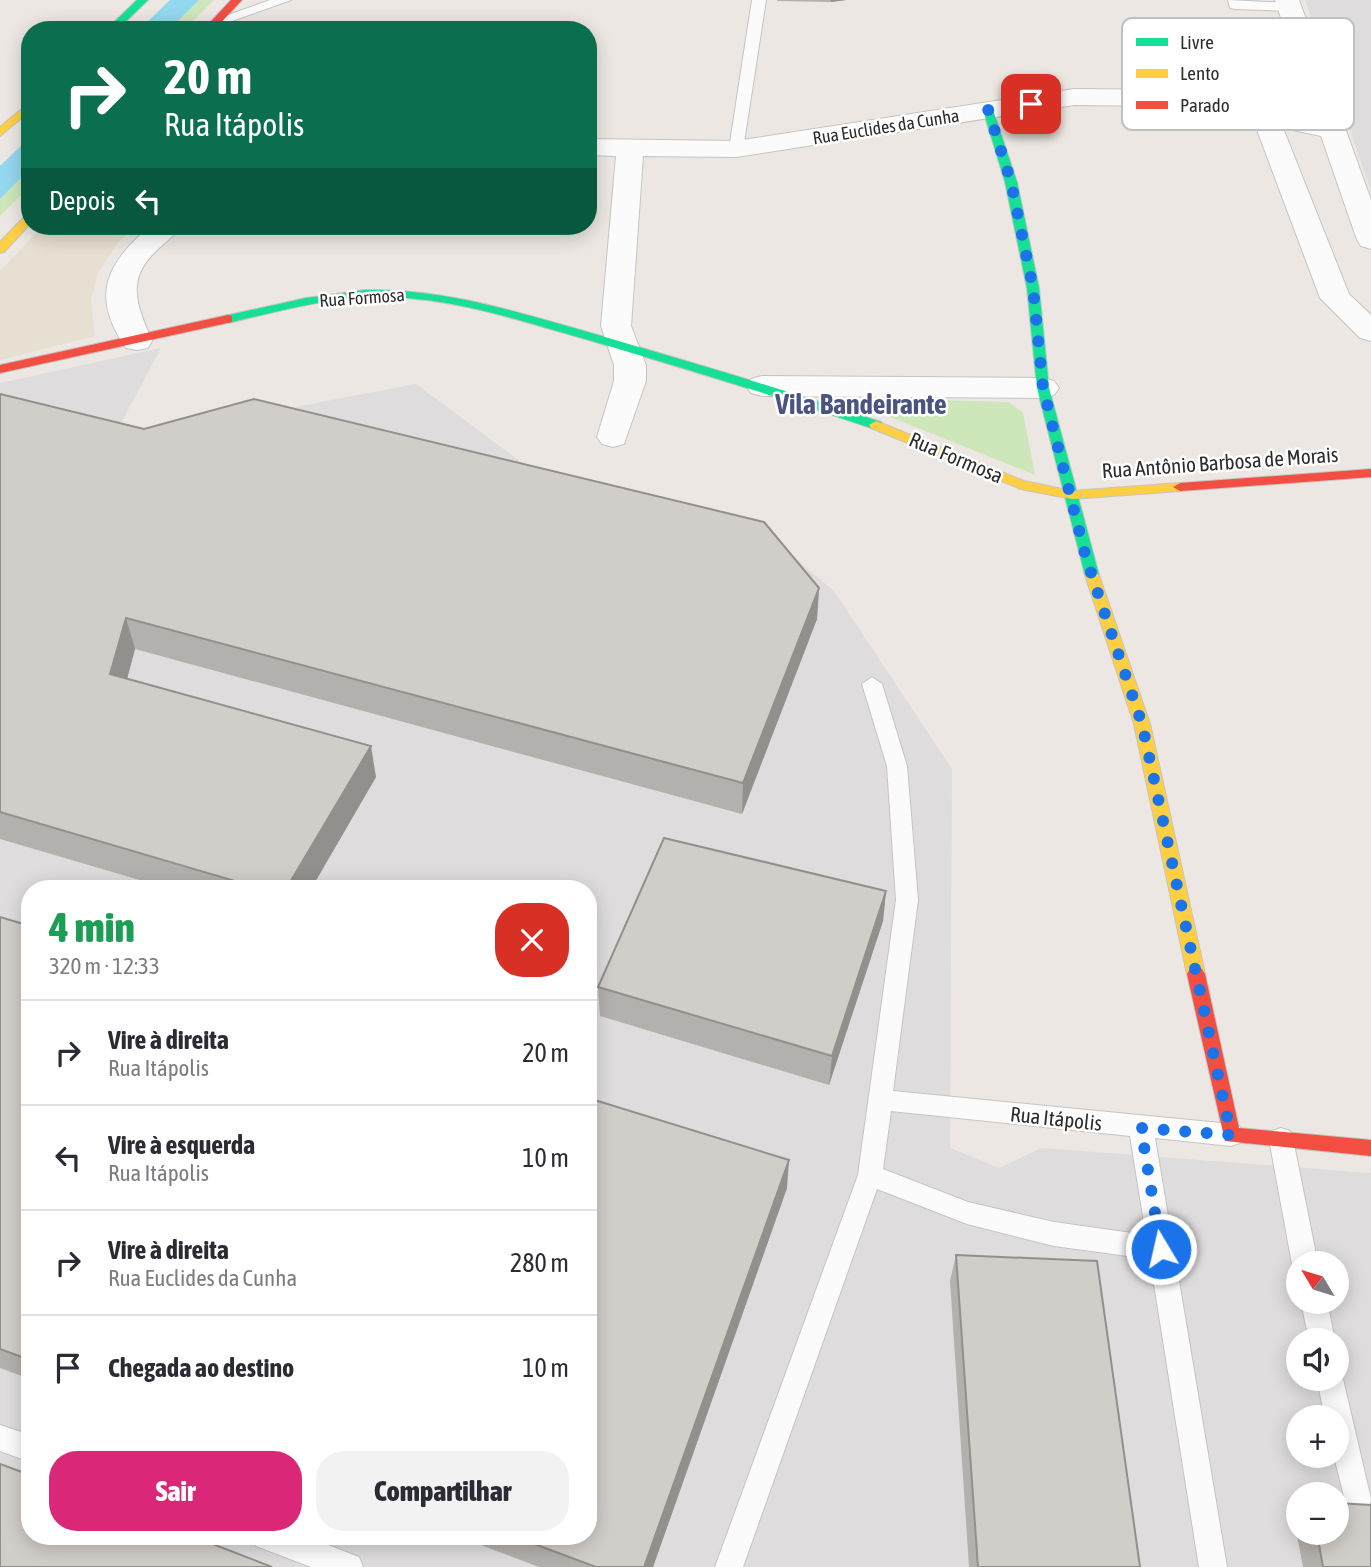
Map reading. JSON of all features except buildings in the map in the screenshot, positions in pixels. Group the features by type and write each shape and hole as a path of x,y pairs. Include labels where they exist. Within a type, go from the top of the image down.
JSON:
{"street":[{"path":"121,21 143,0"},
{"path":"217,21 237,0"},
{"name":"Rua Euclides da Cunha","path":"597,147 736,149 1074,97 1122,96"},
{"path":"988,110 1011,182 1033,288 1043,388 1086,558 1142,724 1231,1135"},
{"path":"0,133 21,113"},
{"path":"1270,130 1335,298 1371,332"},
{"name":"Rua Euclides da Cunha","path":"1329,130 1334,131"},
{"path":"1334,131 1371,240"},
{"path":"613,436 630,381 617,313 630,149"},
{"path":"0,248 21,226"},
{"path":"137,341 120,298 124,274 141,248 156,235"},
{"name":"Rua Formosa","path":"0,369 325,298 382,293 426,295 484,307 762,386 886,428 1021,485 1072,495"},
{"name":"Rua Formosa","path":"762,386 1043,388"},
{"name":"Rua Antônio Barbosa de Morais","path":"1072,495 1371,473"},
{"name":"Rua Itápolis","path":"1231,1135 1371,1148"}],"lane":[{"path":"226,21 284,0"},
{"path":"736,149 759,0"},
{"path":"1235,0 1235,5 1288,4"},
{"path":"729,1567 870,1175 907,900 897,766 872,684"},
{"name":"Rua Itápolis","path":"880,1100 1231,1135"},
{"path":"1141,1128 1213,1567"},
{"path":"1281,1139 1303,1251"},
{"path":"870,1175 980,1216 1054,1234 1161,1249"},
{"path":"1334,1391 1358,1503"},
{"path":"0,1438 21,1446"},
{"path":"290,1545 349,1567"}],"shaded area":[{"path":"1305,0 1371,0 1371,191 1350,130 1354,130 1354,18 1311,18"},
{"path":"34,235 126,235 98,272 91,300 95,336 0,360 0,271"},
{"path":"161,348 111,442 416,384 551,484 780,546 834,591 952,769 950,1148 999,1168 1042,1148 1371,1173 1371,1567 0,1567 0,383"}],"green space":[{"path":"199,0 214,0 193,21 178,21"},
{"path":"21,178 21,195 0,216 0,199"},
{"path":"899,399 1009,402 1023,413 1035,475 888,416 885,406"}],"water":[{"path":"170,0 199,0 178,21 148,21"},
{"path":"21,146 21,178 0,199 0,166"}],"traffic: fast":[{"path":"121,21 143,0"},
{"path":"988,110 1011,182 1033,288 1043,388 1092,575"},
{"path":"228,319 345,295 385,293 436,297 537,321 876,425"}],"traffic: slow":[{"path":"0,133 21,113"},
{"path":"0,249 21,227"},
{"path":"876,425 1021,485 1072,495 1180,487"},
{"path":"1092,575 1142,724 1196,974"}],"traffic: jam":[{"path":"217,21 237,0"},
{"path":"0,369 228,319"},
{"path":"1180,487 1371,473"},
{"path":"1196,974 1231,1135 1371,1148"}],"district":[{"name":"Vila Bandeirante","path":"861,404"}],"route":[{"path":"1031,104 988,110 1011,182 1033,288 1043,388 1086,558 1142,724 1231,1135 1141,1128 1161,1249"}]}
